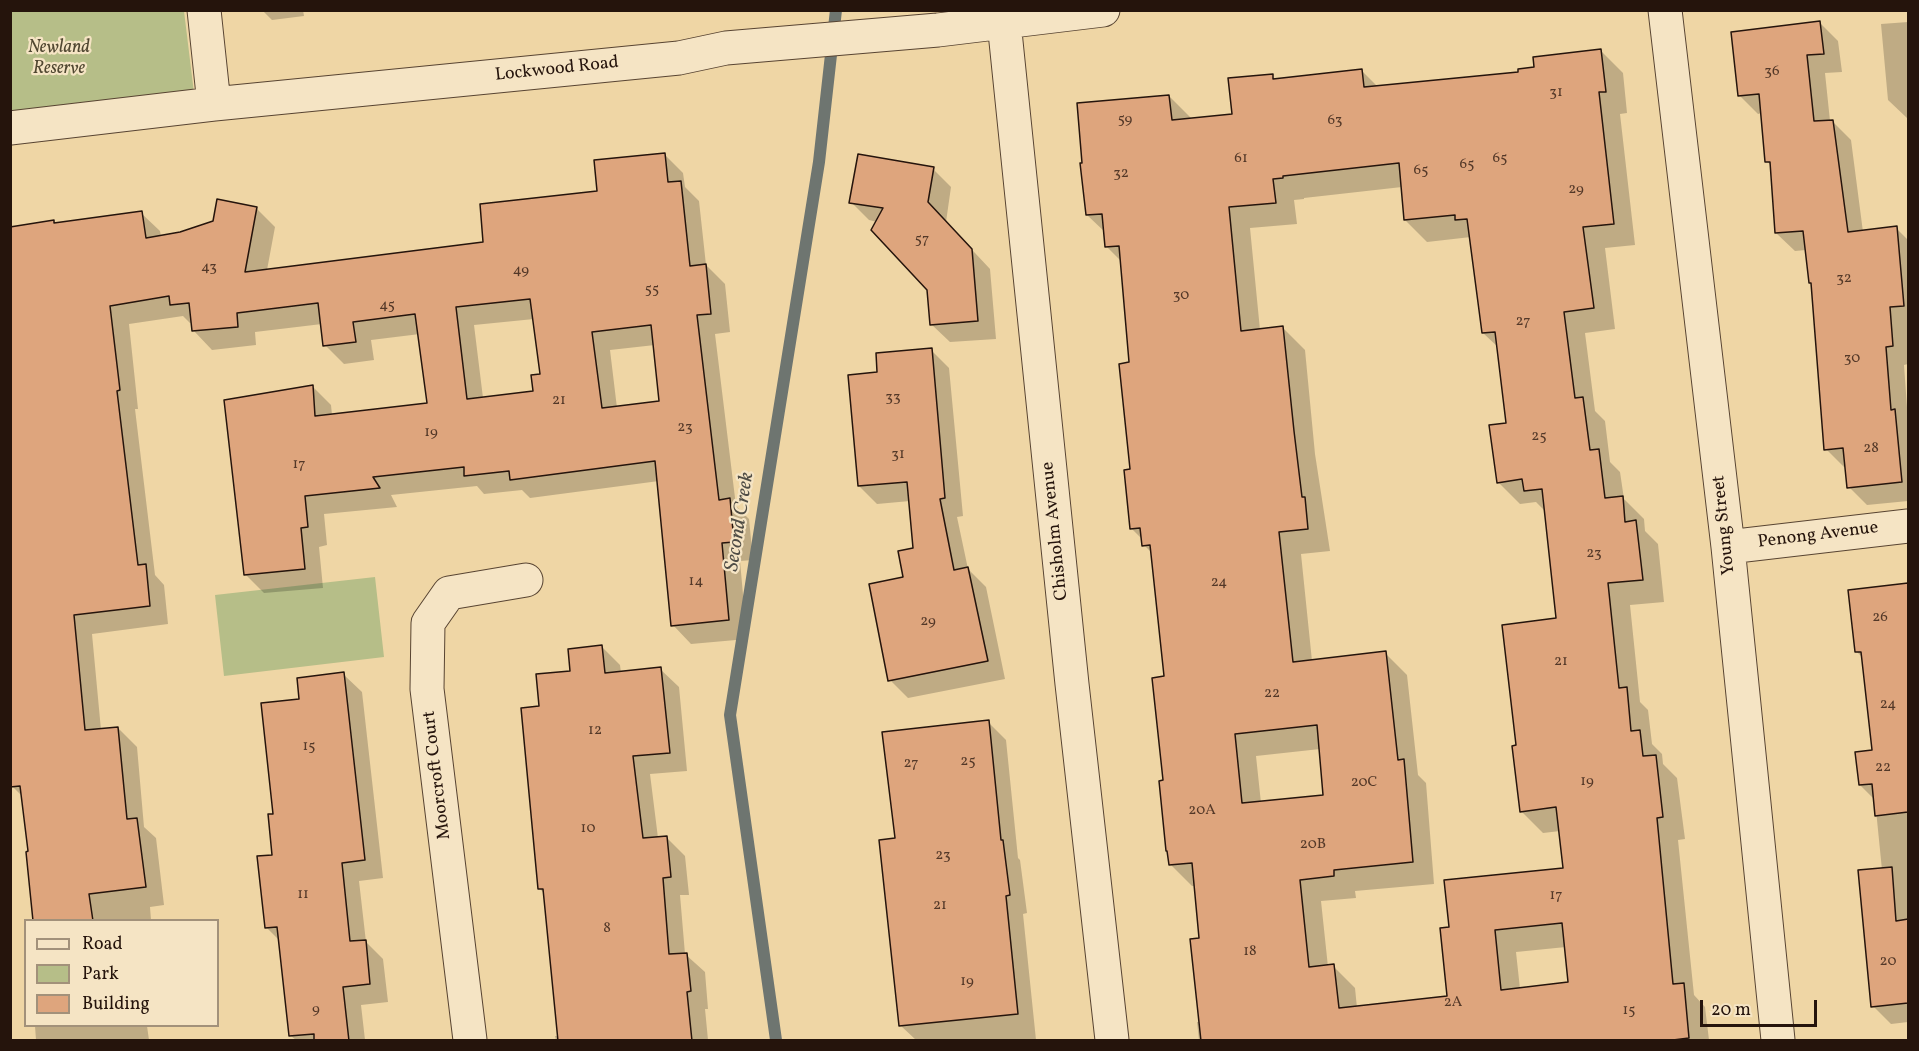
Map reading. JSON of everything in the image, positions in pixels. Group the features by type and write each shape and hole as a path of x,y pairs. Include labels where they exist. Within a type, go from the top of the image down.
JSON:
{"street":[{"path":"204,10 214,104"},
{"name":"Lockwood Road","path":"10,129 214,104 679,58 726,48 859,37 1103,10"},
{"name":"Young Street","path":"1665,10 1728,547 1778,1041"},
{"name":"Chisholm Avenue","path":"1004,22 1071,684 1112,1041"},
{"name":"Penong Avenue","path":"1728,547 1908,526"},
{"name":"Moorcroft Court","path":"470,1041 427,689 428,623 449,593 526,580"}],"green space":[{"name":"Newland Reserve","path":"10,11 184,11 194,93 11,115"},
{"path":"375,577 384,657 224,676 215,595"}],"building":[{"path":"1820,21 1824,54 1807,55 1814,121 1833,120 1848,232 1897,226 1904,306 1890,307 1893,346 1886,347 1891,410 1895,409 1902,482 1847,488 1843,448 1824,450 1811,283 1809,283 1803,231 1775,233 1770,162 1765,162 1759,94 1738,96 1731,32"},
{"path":"1601,49 1606,92 1599,92 1614,224 1583,227 1594,308 1564,312 1575,398 1583,397 1590,450 1599,449 1605,498 1623,496 1625,522 1636,520 1643,580 1608,583 1619,688 1627,687 1631,731 1640,730 1643,756 1656,755 1663,817 1657,818 1673,984 1684,983 1689,1038 1665,1041 1201,1041 1190,939 1199,938 1192,863 1169,865 1166,851 1159,781 1163,780 1152,678 1164,676 1150,545 1142,546 1140,528 1130,529 1124,470 1130,469 1119,364 1129,362 1119,246 1105,247 1102,214 1086,215 1080,163 1082,163 1077,103 1169,95 1172,120 1232,114 1228,78 1273,74 1273,79 1362,69 1364,87 1518,72 1518,69 1534,67 1533,57","holes":["1399,163 1404,220 1455,215 1455,220 1467,219 1482,333 1495,332 1506,423 1489,425 1497,483 1522,479 1524,491 1542,489 1556,618 1502,625 1516,745 1512,746 1520,812 1556,807 1563,868 1444,880 1449,927 1440,928 1447,996 1339,1008 1334,964 1309,967 1300,880 1334,876 1334,870 1413,862 1404,759 1398,760 1386,651 1293,662 1279,532 1308,529 1305,497 1302,497 1283,326 1241,331 1229,207 1276,203 1273,179 1283,178 1283,176","1317,725 1323,795 1242,803 1235,734","1562,923 1568,982 1501,990 1495,930"]},
{"path":"665,153 668,182 681,181 690,266 706,264 711,314 697,315 719,500 730,498 734,542 722,543 729,620 671,626 655,461 510,480 509,471 464,476 464,467 373,477 380,488 305,496 308,527 301,528 305,569 244,575 224,400 313,385 315,416 427,403 415,314 353,322 356,342 323,346 318,303 237,313 238,327 192,331 189,303 170,305 169,296 110,306 120,390 117,391 138,565 146,564 150,606 74,615 85,730 118,727 127,819 137,818 146,887 89,894 93,919 33,919 20,786 10,787 10,227 142,211 146,238 180,232 213,221 217,199 257,207 245,272 483,242 480,204 597,191 594,160","holes":["530,299 540,374 531,375 533,391 467,399 456,307","651,325 659,401 602,408 592,332"]},
{"path":"858,154 934,167 928,202 972,249 978,321 930,325 927,290 871,230 883,208 849,203"},
{"path":"932,348 945,498 940,499 954,570 968,567 988,661 888,681 869,584 903,577 898,551 913,548 907,482 858,486 848,375 877,372 876,353"},
{"path":"1908,583 1908,812 1875,816 1872,784 1859,785 1855,752 1872,750 1861,652 1855,652 1848,590"},
{"path":"602,645 605,673 661,667 670,753 633,756 643,838 667,836 671,877 663,878 669,954 687,953 691,991 687,992 692,1041 558,1041 543,889 538,889 521,708 539,706 536,674 570,671 568,649"},
{"path":"344,672 365,860 342,863 350,941 366,940 370,984 343,987 349,1041 314,1041 314,1034 289,1036 277,927 265,928 257,856 272,855 268,814 273,814 261,703 299,699 297,678"},
{"path":"989,720 1001,840 1003,840 1010,895 1006,896 1018,1014 899,1026 879,840 895,838 882,732"},
{"path":"1892,867 1896,921 1908,919 1908,1003 1871,1007 1858,870"}],"waterway":[{"name":"Second Creek","path":"776,1040 730,715 819,162 836,10"}]}
